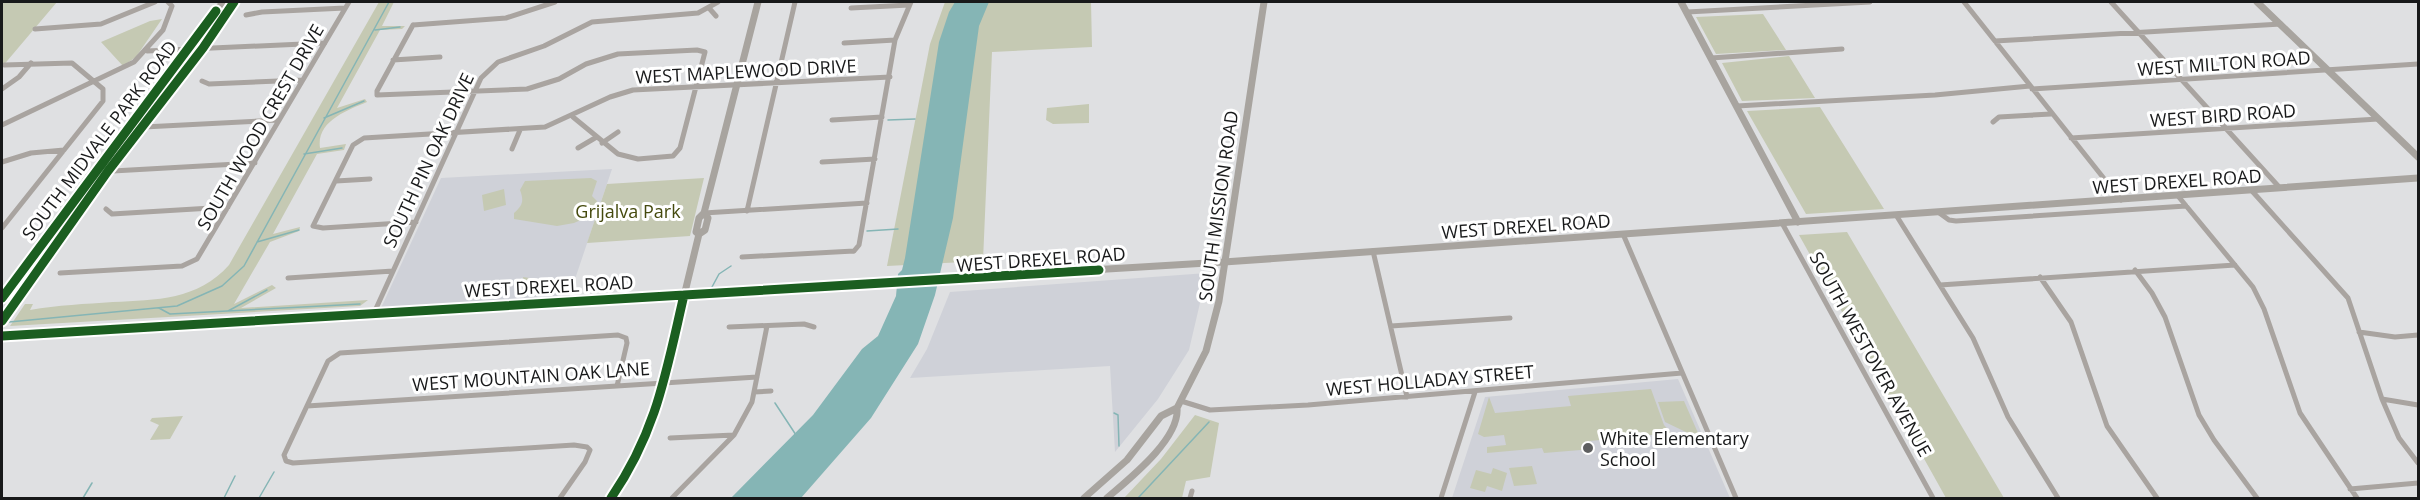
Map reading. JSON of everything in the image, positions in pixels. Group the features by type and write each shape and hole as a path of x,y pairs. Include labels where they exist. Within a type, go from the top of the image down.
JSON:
{"main road":[{"name":"SOUTH MIDVALE PARK ROAD","path":"2,321 108,171 144,127 197,49 234,2"}],"street":[{"path":"35,29 101,24 155,2"},
{"path":"2,125 134,63 147,51 171,15 172,6 168,2"},
{"name":"SOUTH MIDVALE PARK ROAD","path":"2,298 95,172 197,49 223,2"},
{"name":"SOUTH WOOD CREST DRIVE","path":"60,273 192,264 201,255 349,2"},
{"path":"377,95 412,24 509,19 555,2"},
{"name":"SOUTH PIN OAK DRIVE","path":"374,313 475,92 487,71 503,56 538,48 584,25 602,20 698,13 718,2"},
{"path":"704,213 758,2"},
{"path":"747,211 795,2"},
{"name":"SOUTH MISSION ROAD","path":"1107,498 1140,469 1166,437 1178,419 1179,404 1206,351 1217,314 1263,2"},
{"path":"1681,2 1798,222"},
{"path":"1688,12 1870,2"},
{"path":"1964,2 2051,114 2122,200"},
{"path":"2111,2 2280,188"},
{"path":"2257,2 2418,157"},
{"path":"742,257 855,252 859,245 895,40 910,3 850,8"},
{"path":"246,15 262,12 345,8"},
{"path":"709,8 716,16"},
{"path":"1995,41 2281,24"},
{"path":"844,43 895,40"},
{"path":"147,51 325,43"},
{"path":"1711,58 1842,49"},
{"path":"371,98 377,95 475,92 540,87 601,58 618,54 707,51 680,148 675,156 649,159 626,157 612,151 573,117"},
{"path":"393,60 440,57"},
{"path":"2,89 19,77 31,63"},
{"path":"2,228 103,101 103,89 72,63 4,65"},
{"name":"WEST MILTON ROAD","path":"1737,106 2418,64"},
{"name":"WEST MAPLEWOOD DRIVE","path":"336,181 358,139 545,127 573,117 619,93 633,90 890,77"},
{"path":"202,81 209,84 303,80"},
{"path":"1993,122 1999,117 2051,114"},
{"path":"832,120 882,117"},
{"name":"WEST BIRD ROAD","path":"2071,138 2378,119"},
{"path":"144,127 278,120"},
{"path":"512,149 520,130"},
{"path":"602,143 618,132"},
{"path":"578,148 595,138"},
{"path":"2,162 31,153 65,150"},
{"path":"822,162 875,159"},
{"path":"95,172 255,163"},
{"name":"WEST DREXEL ROAD","path":"2,336 1224,262 2418,178"},
{"path":"370,179 336,181 311,227 416,222"},
{"path":"2252,190 2348,298 2382,399 2398,438 2418,463"},
{"path":"2178,196 2253,287 2264,309 2300,413 2357,498"},
{"path":"704,213 867,203"},
{"name":"WEST DREXEL ROAD","path":"1938,212 1949,220 1956,221 2186,206"},
{"path":"106,209 112,214 228,207"},
{"path":"611,498 636,459 663,383 699,234 705,230 708,218 704,213"},
{"path":"1896,215 1973,338 2008,417 2058,498"},
{"name":"SOUTH WESTOVER AVENUE","path":"1782,223 1933,498"},
{"path":"1623,234 1736,498"},
{"path":"1373,251 1407,397"},
{"path":"1940,285 2235,265"},
{"path":"2135,270 2152,292 2165,317 2199,415 2214,440 2257,498"},
{"path":"288,278 393,271"},
{"path":"2040,277 2071,322 2107,426 2157,498"},
{"path":"1391,326 1510,318"},
{"path":"729,327 804,324 814,327"},
{"path":"672,498 734,435 752,402 766,326"},
{"path":"2359,332 2395,337 2418,335"},
{"path":"560,498 585,462 590,447 574,445 293,463 284,462 285,452 328,361 332,355 344,352 629,336 617,386"},
{"name":"WEST HOLLADAY STREET","path":"1179,404 1210,410 1475,392 1682,373"},
{"name":"WEST MOUNTAIN OAK LANE","path":"307,406 757,377"},
{"path":"754,392 771,391"},
{"path":"1442,498 1475,392"},
{"path":"2382,399 2418,405"},
{"name":"SOUTH MISSION ROAD","path":"1084,498 1127,460 1161,416 1179,404"},
{"path":"670,438 734,435"},
{"path":"2350,489 2418,483"},
{"path":"1190,498 1192,491"}],"shaded area":[{"path":"612,169 569,297 381,308 441,178"},
{"path":"1207,273 1189,350 1158,399 1115,452 1110,366 910,378 927,349 950,292"},
{"name":"White Elementary School","path":"1678,379 1730,498 1452,498 1485,397"}],"green space":[{"path":"2,2 57,2 2,67"},
{"path":"379,2 394,2 382,26 405,26 402,29 380,30 337,108 365,99 367,102 335,118 323,131 320,139 320,148 346,144 344,150 317,154 273,234 300,227 299,231 270,242 234,304 272,285 276,288 241,308 368,300 360,306 10,326 25,304 33,304 30,310 160,299 190,292 217,277 229,265"},
{"path":"945,2 1091,2 1092,47 992,52 983,261 887,266 930,44"},
{"path":"1763,14 1786,50 1716,54 1696,17"},
{"path":"162,19 136,57 123,66 101,42 150,21"},
{"path":"1789,56 1815,98 1742,101 1722,63"},
{"path":"1089,104 1089,123 1053,124 1046,120 1047,108"},
{"path":"1820,107 1884,209 1806,214 1747,111"},
{"path":"591,178 597,181 592,196 597,201 592,215 574,223 557,226 514,219 514,213 522,203 520,190 525,181"},
{"name":"Grijalva Park","path":"704,178 690,236 587,243 607,184"},
{"path":"504,189 506,205 484,211 482,195"},
{"path":"1847,232 2004,498 1946,498 1799,235"},
{"path":"523,277 556,282 551,292 524,294"},
{"path":"1651,389 1664,425 1671,433 1590,441 1593,449 1544,453 1542,448 1487,453 1487,447 1506,445 1504,435 1484,437 1478,434 1489,397 1495,413 1571,406 1568,396"},
{"path":"1684,401 1698,433 1690,434 1665,422 1658,402"},
{"path":"1195,415 1219,423 1210,477 1186,481 1182,498 1124,498 1161,459"},
{"path":"183,416 170,439 150,440 159,425 150,421 152,418"},
{"path":"1532,466 1537,484 1514,486 1509,468"},
{"path":"1493,468 1507,473 1502,491 1487,486 1485,492 1470,488 1476,470 1491,474"}],"water":[{"path":"955,2 989,2 979,26 953,218 935,295 918,344 871,418 801,498 731,498 813,415 862,349 878,336 896,296 898,274 902,270 905,258 939,42 949,12"}],"waterway":[{"path":"326,117 389,2"},
{"path":"375,30 400,27"},
{"path":"326,117 364,101"},
{"path":"306,154 326,117"},
{"path":"888,120 915,119"},
{"path":"306,154 342,148"},
{"path":"257,242 306,154"},
{"path":"867,231 898,229"},
{"path":"257,242 299,230"},
{"path":"9,322 177,306 222,286 244,266 257,242"},
{"path":"712,287 719,274 731,266"},
{"path":"228,311 267,290"},
{"path":"228,311 360,304"},
{"path":"159,308 170,314 228,311"},
{"path":"775,403 796,435"},
{"path":"1114,413 1118,415 1119,446"},
{"path":"1138,498 1209,422"},
{"path":"259,498 274,472"},
{"path":"224,498 235,476"},
{"path":"83,498 92,483"}],"cycle path":[{"path":"2,321 108,171 203,48 234,2"},
{"path":"2,298 216,11"},
{"path":"2,336 1099,270"},
{"path":"611,498 633,464 652,421 684,295"}],"place":[{"name":"White Elementary School","path":"1588,448"}]}
